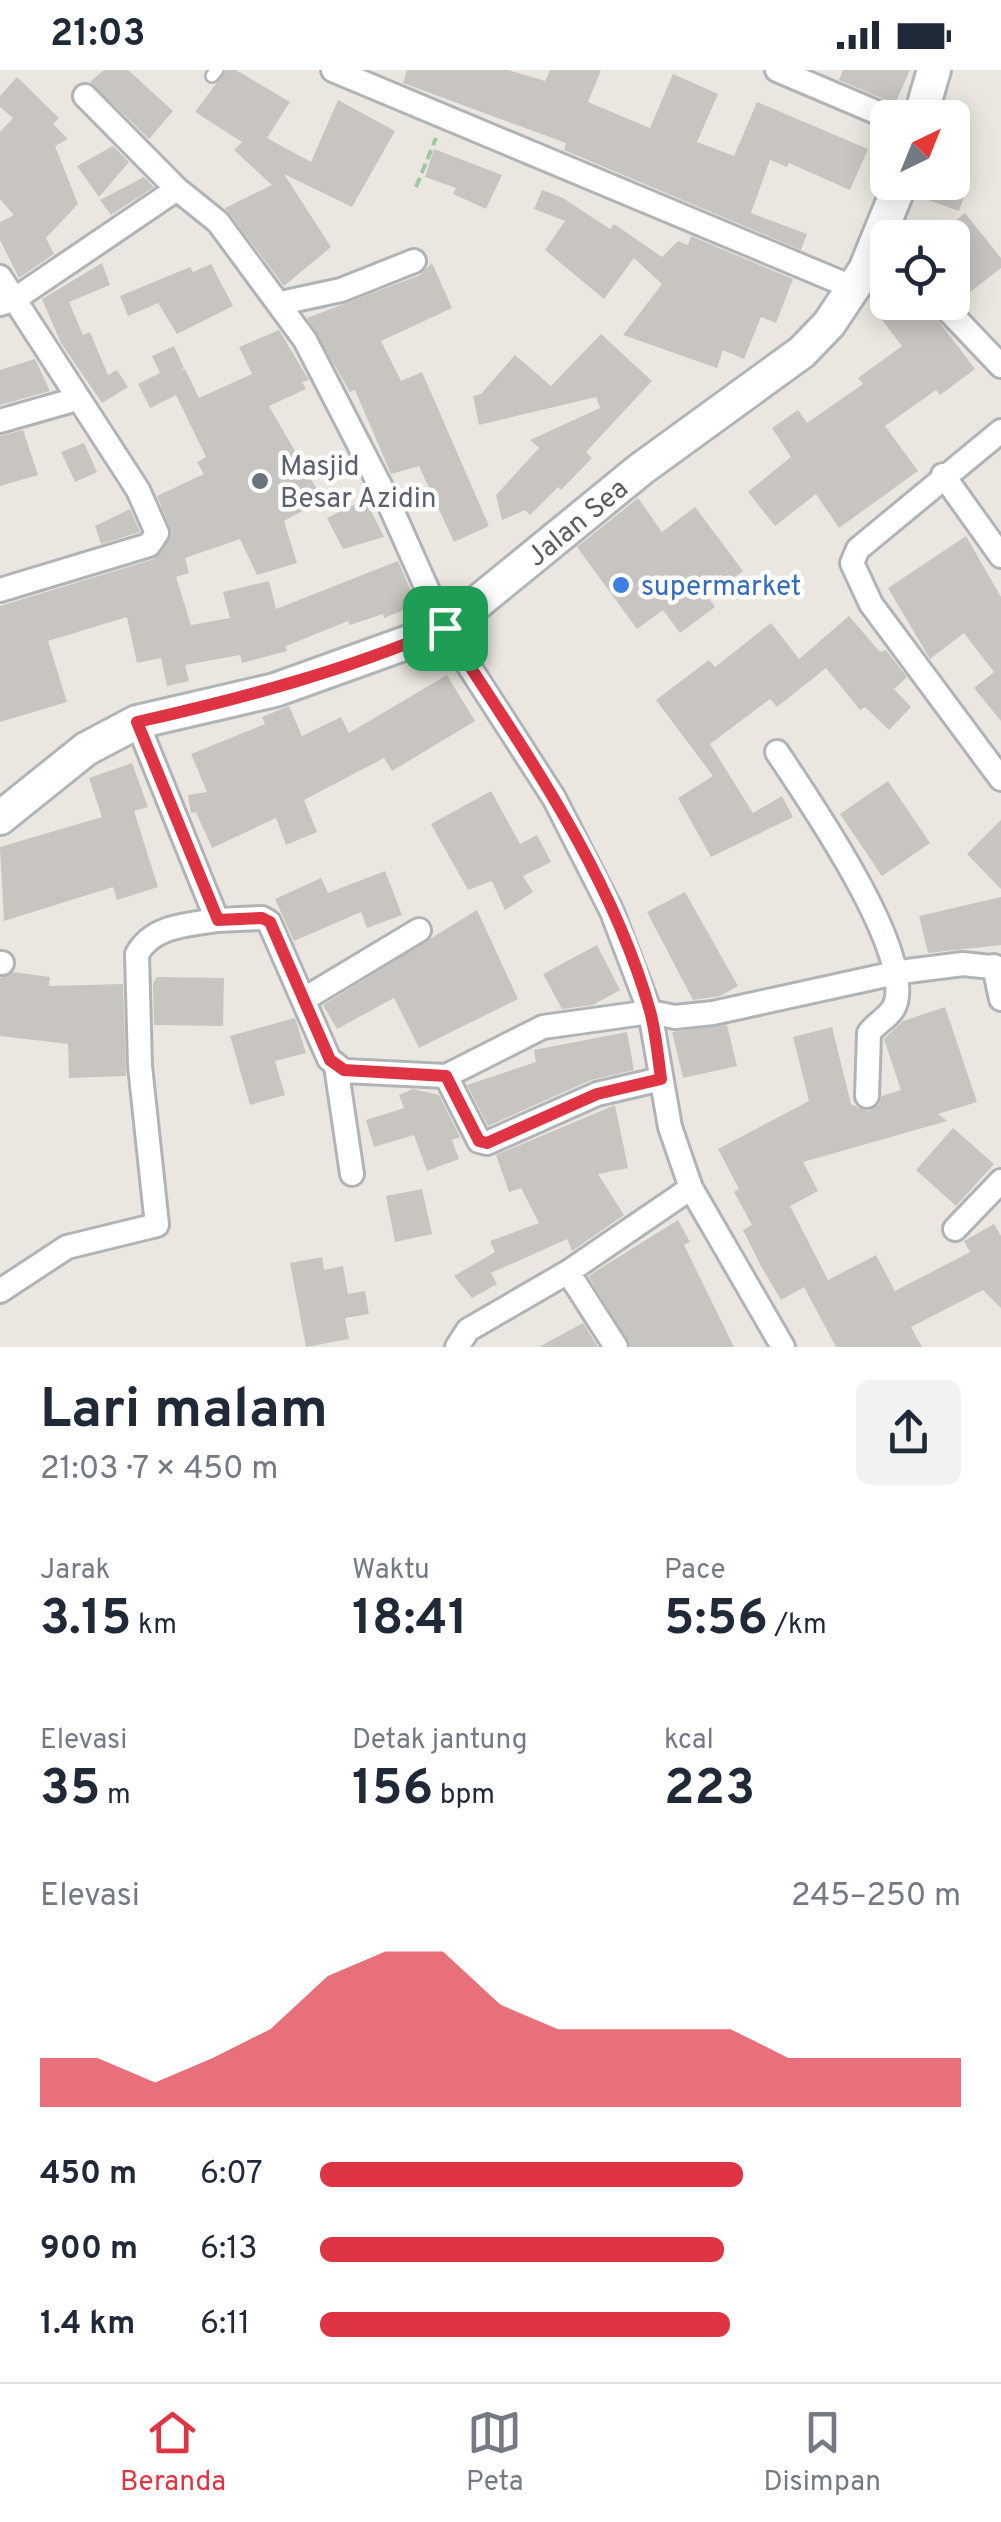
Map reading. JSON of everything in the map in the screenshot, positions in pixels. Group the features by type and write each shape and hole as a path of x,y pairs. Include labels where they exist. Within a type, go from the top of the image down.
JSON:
{"main road":[{"path":"925,100 934,70"},
{"name":"Jalan Sea","path":"0,818 86,749 137,722 275,690 384,654 445,628 641,469 802,352 870,265"}],"street":[{"path":"333,70 443,120 854,288"},
{"path":"777,70 870,110"},
{"path":"85,96 178,189 218,222 282,303 365,453 445,628 554,798 612,912 650,1012 670,1127 691,1188 783,1347"},
{"path":"8,302 178,189"},
{"path":"282,303 341,290 414,261"},
{"path":"0,276 8,302 138,490 155,522 155,538 149,544 0,590"},
{"path":"957,320 1001,366"},
{"path":"0,422 76,398"},
{"path":"1001,431 858,549 852,563 872,604 1001,779"},
{"path":"943,475 1001,556"},
{"path":"137,722 218,920"},
{"path":"776,752 863,892 900,972 895,1006 869,1033 867,1096"},
{"path":"0,1291 67,1247 158,1225 140,1066 137,954 144,941 158,932 218,920 262,918 270,922 306,998 322,1044 336,1066 352,1174"},
{"path":"306,998 419,930"},
{"path":"336,1066 344,1070 446,1076 543,1027 650,1012 675,1016 714,1012 900,972 963,964 998,967 1001,999"},
{"path":"446,1076 467,1124 479,1141 487,1143 597,1094 661,1079"},
{"path":"955,1230 1001,1180"},
{"path":"457,1347 468,1330 568,1272 691,1188"},
{"path":"568,1272 616,1347"}],"path":[{"path":"416,188 443,120"}],"building":[{"path":"104,70 128,70 173,111 149,139 90,82"},
{"path":"226,70 236,70 290,102 267,138 311,162 338,100 395,131 352,207 284,174 331,247 284,286 225,208 272,185 234,150 242,142 195,112"},
{"path":"407,70 508,70 545,81 550,70 601,70 588,102 650,128 673,74 718,94 697,142 734,156 757,102 868,149 850,190 789,163 787,167 770,160 751,213 807,234 801,250 564,150 566,143 403,83"},
{"path":"843,70 910,70 897,100 886,100 839,80"},
{"path":"17,77 59,118 53,124 68,139 55,146 78,204 46,238 54,254 19,278 0,240 0,222 14,215 0,199 0,132 13,118 0,107 0,96"},
{"path":"113,146 129,162 99,197 77,166"},
{"path":"434,149 502,175 486,209 453,194 456,188 425,177"},
{"path":"144,177 154,187 111,215 100,200"},
{"path":"542,190 563,198 610,229 614,224 662,257 678,241 688,245 691,236 793,279 776,323 761,317 744,359 723,350 717,368 623,335 662,284 634,258 604,299 545,250 565,221 534,209"},
{"path":"928,200 963,200 959,211"},
{"path":"965,213 1001,258 1001,268 970,292 970,220 956,220"},
{"path":"102,263 110,285 69,302 83,335 90,332 108,375 117,370 128,387 102,403 61,343 42,299"},
{"path":"432,263 452,308 381,341 401,381 422,372 489,526 454,542 419,466 391,474 355,390 350,392 307,318 420,275"},
{"path":"211,264 233,306 177,334 158,303 128,316 120,296 190,267 193,272"},
{"path":"882,320 938,320 975,369 940,395 936,390 885,426 918,471 839,528 816,494 775,526 748,492 791,457 772,428 798,410 807,423 863,384 858,378 902,346"},
{"path":"279,330 309,380 302,382 306,389 269,406 323,500 284,521 297,563 257,575 240,539 185,558 189,573 176,577 191,625 230,618 223,592 269,581 276,609 398,561 417,605 384,618 383,614 350,625 348,621 286,646 287,651 242,663 240,655 185,665 189,681 167,686 161,658 137,663 127,617 48,641 67,702 0,722 0,606 154,559 172,533 157,496 204,474 197,462 206,457 176,395 150,408 138,384 160,373 152,356 174,346 184,368 179,372 185,369 199,398 252,374 239,347"},
{"path":"601,334 652,381 586,452 592,458 561,490 558,487 530,515 525,510 502,520 496,495 539,448 530,440 600,408 596,397 479,425 473,396 481,394 515,355 551,386"},
{"path":"35,359 50,391 0,405 0,370"},
{"path":"23,430 38,475 0,486 0,436"},
{"path":"84,443 97,472 75,482 61,452"},
{"path":"638,498 662,532 695,507 743,571 708,597 715,607 680,633 663,610 637,629 577,547"},
{"path":"365,499 384,537 343,549 327,518"},
{"path":"130,509 140,532 101,544 95,526"},
{"path":"966,536 1001,597 1001,721 974,688 994,672 964,633 930,659 888,588"},
{"path":"849,616 880,652 886,650 907,677 894,689 911,707 889,730 865,707 860,710 826,668 777,707 770,699 710,744 753,813 782,796 793,817 711,857 678,798 713,776 656,700 709,660 715,667 771,623 799,659"},
{"path":"447,675 475,721 392,771 384,758 304,800 317,832 286,845 276,818 212,848 196,812 191,813 188,795 207,792 191,754 265,724 262,717 289,706 302,736 341,717 349,733"},
{"path":"132,763 148,807 134,811 158,887 117,900 113,887 4,921 0,847 102,817 89,778"},
{"path":"888,781 930,843 882,876 840,814"},
{"path":"491,791 520,844 537,835 551,862 523,876 533,892 505,910 492,881 468,890 431,824"},
{"path":"1001,820 1001,889 967,854"},
{"path":"385,871 402,915 367,928 361,912 294,941 275,899 321,878 328,893"},
{"path":"685,892 738,986 720,996 693,1000 647,912"},
{"path":"1001,897 1001,945 928,953 919,916"},
{"path":"477,910 518,999 419,1048 394,998 337,1029 323,1005"},
{"path":"597,945 620,990 593,1005 562,1009 543,974"},
{"path":"13,972 50,977 49,986 123,984 126,1076 69,1078 68,1044 0,1036 0,978"},
{"path":"157,977 224,978 223,1026 154,1025 153,983"},
{"path":"945,1007 977,1102 938,1114 947,1121 803,1162 818,1191 790,1206 828,1280 876,1255 895,1291 970,1252 964,1241 994,1224 1001,1236 1001,1308 983,1290 911,1327 922,1347 836,1347 804,1287 781,1300 743,1230 752,1225 718,1149 809,1101 793,1037 832,1027 851,1104 868,1111 879,1105 882,1096 901,1090 884,1039 903,1021"},
{"path":"295,1018 306,1053 275,1061 285,1095 250,1105 230,1036"},
{"path":"727,1025 737,1066 683,1078 672,1032"},
{"path":"627,1032 634,1070 591,1080 488,1126 467,1085 536,1062 534,1050"},
{"path":"413,1089 439,1095 460,1137 452,1140 459,1159 427,1171 414,1135 374,1147 366,1120 404,1108 399,1095"},
{"path":"615,1105 628,1168 598,1174 624,1215 572,1251 567,1239 491,1273 497,1284 472,1298 454,1276 495,1252 490,1241 539,1223 521,1188 509,1192 496,1155"},
{"path":"953,1128 994,1164 956,1206 916,1170"},
{"path":"422,1189 432,1234 395,1242 386,1196"},
{"path":"678,1220 690,1242 684,1245 734,1347 631,1347 588,1276"},
{"path":"322,1257 324,1270 343,1266 348,1294 365,1291 369,1314 345,1318 349,1339 306,1347 290,1263"},
{"path":"583,1323 598,1347 539,1347"}],"place":[{"name":"Masjid Besar Azidin","path":"260,481"},
{"name":"supermarket","path":"621,585"}],"route":[{"path":"445,628 554,798 612,912 650,1012 661,1079 597,1094 487,1143 479,1141 467,1124 446,1076 344,1070 330,1060 278,932 262,918 218,920 137,722 275,690 384,654 445,628"}]}
